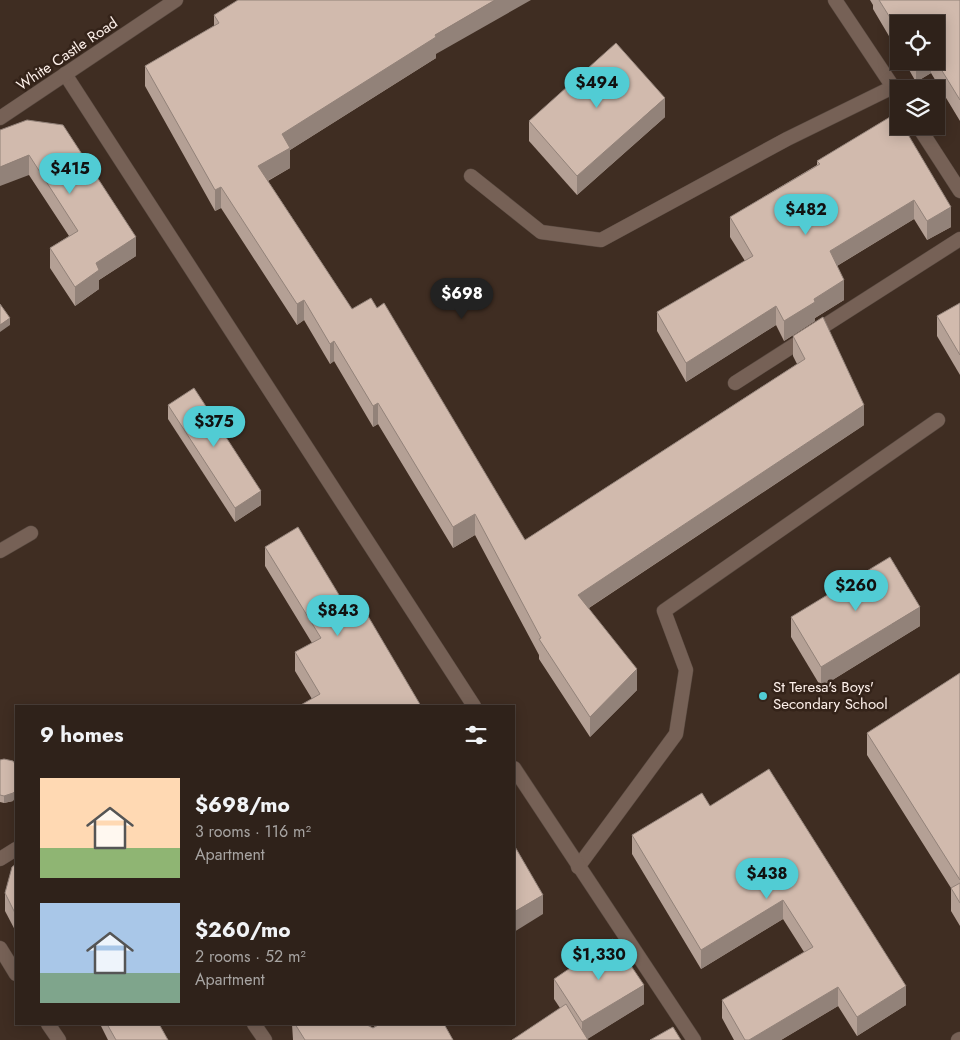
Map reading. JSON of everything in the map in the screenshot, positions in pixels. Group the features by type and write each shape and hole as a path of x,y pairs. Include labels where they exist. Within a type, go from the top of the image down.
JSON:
{"street":[{"name":"White Castle Road","path":"0,118 176,0"},
{"path":"835,0 890,83"},
{"path":"65,74 473,705"},
{"path":"471,176 541,232 601,240 786,139 890,95"},
{"path":"924,135 960,191"},
{"path":"735,384 960,239"},
{"path":"578,867 676,734 686,670 664,610 938,420"},
{"path":"0,551 31,533"},
{"path":"515,770 694,1040"},
{"path":"0,859 15,850"},
{"path":"0,948 15,972"},
{"path":"49,1025 58,1040"},
{"path":"255,1025 265,1040"}],"building":[{"path":"238,0 495,0 435,35 436,37 282,134 290,148 258,166 352,309 371,298 377,308 384,303 525,540 805,359 793,336 823,317 864,405 578,595 637,669 590,717 539,639 541,638 475,514 453,527 378,403 373,406 334,341 330,344 304,300 297,304 221,187 215,190 145,66 219,23 214,15"},
{"path":"879,0 960,0 960,100 942,70 945,70 945,15 890,15 890,18"},
{"path":"616,43 665,98 577,176 529,121"},
{"path":"890,117 890,135 908,135 951,207 927,221 914,200 830,251 844,280 814,299 815,302 784,321 776,306 686,363 657,312 753,256 730,217 820,164 817,161"},
{"path":"27,120 63,125 136,237 96,263 99,270 75,287 50,248 78,231 29,155 0,167 0,130"},
{"path":"960,303 960,355 937,316"},
{"path":"0,304 10,318 0,325"},
{"path":"194,388 261,491 235,508 168,405"},
{"path":"298,527 353,618 365,611 420,705 301,705 320,694 295,652 321,638 265,547"},
{"path":"890,557 920,607 821,667 791,617"},
{"path":"960,673 960,880 867,733"},
{"path":"0,760 13,761 15,764 15,791 4,796 0,795"},
{"path":"769,769 906,986 857,1017 838,987 749,1040 745,1040 722,1000 813,947 783,900 701,950 632,835 702,793 710,806"},
{"path":"515,847 543,895 515,911"},
{"path":"15,865 15,913 5,893 12,867"},
{"path":"960,883 960,903 951,888"},
{"path":"613,939 644,985 582,1022 554,979"},
{"path":"566,1004 588,1040 512,1040"},
{"path":"108,1025 160,1025 168,1040 116,1040"},
{"path":"296,1025 367,1025 373,1028 378,1025 445,1025 453,1040 305,1040"},
{"path":"673,1027 681,1040 650,1040"}],"place":[{"name":"St Teresa's Boys' Secondary School","path":"763,696"}]}
